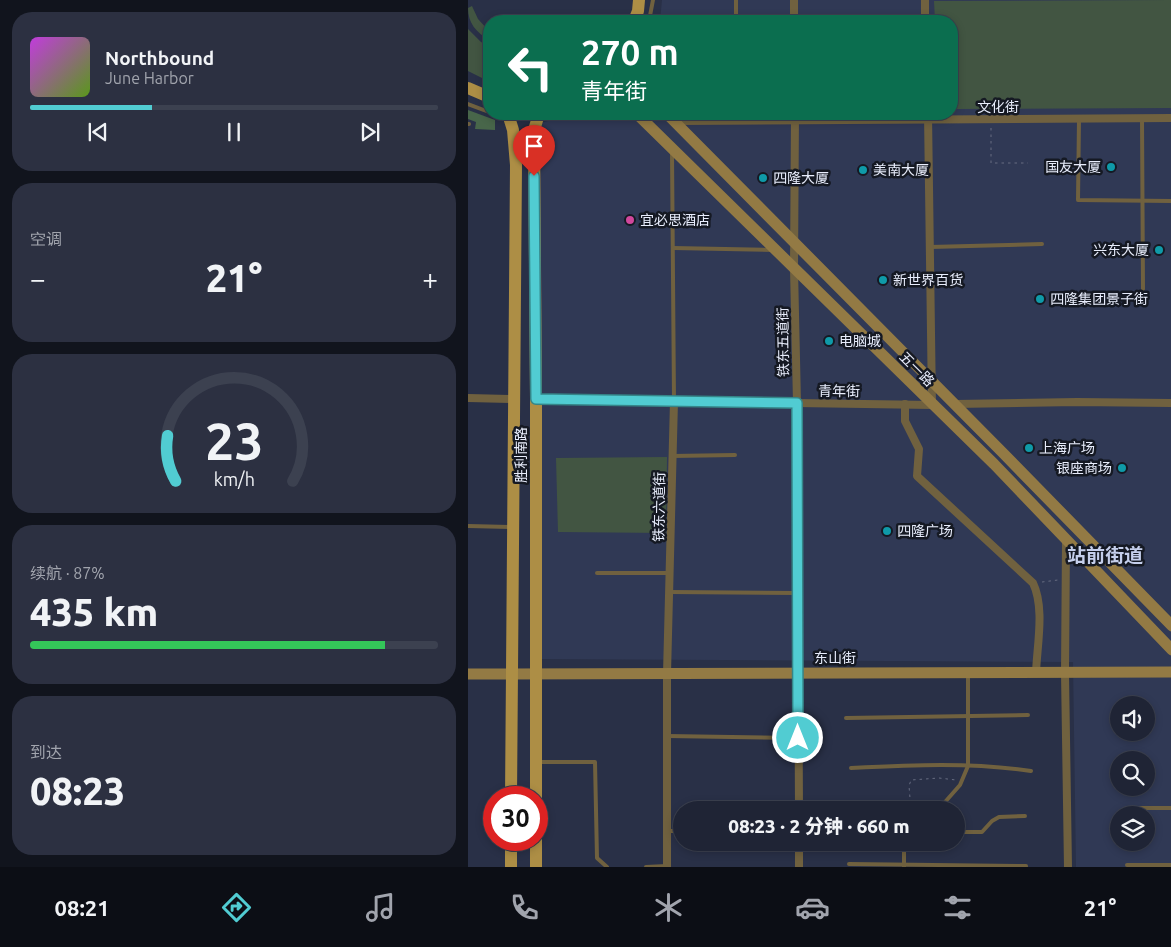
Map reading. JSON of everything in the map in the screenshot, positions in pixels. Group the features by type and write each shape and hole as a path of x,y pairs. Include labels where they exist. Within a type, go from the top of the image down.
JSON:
{"main road":[{"path":"636,15 639,0"},
{"path":"468,88 483,94"},
{"name":"胜利南路","path":"510,120 516,165 511,786"},
{"name":"胜利南路","path":"536,786 534,130 537,120"},
{"name":"五一路","path":"643,120 994,464 1172,650"},
{"name":"五一路","path":"673,120 1172,626"},
{"path":"516,165 517,150 522,144 530,146 534,157"},
{"name":"东山街","path":"468,674 1172,672"},
{"path":"511,851 511,867"},
{"path":"536,851 536,867"}],"street":[{"path":"794,0 794,15"},
{"path":"925,0 925,15"},
{"name":"文化街","path":"958,118 1172,118"},
{"name":"铁东五道街","path":"795,120 796,243 794,269 797,403 798,801"},
{"path":"928,120 932,405"},
{"path":"468,398 514,399"},
{"name":"青年街","path":"536,399 932,405"},
{"name":"铁东六道街","path":"667,866 667,674 674,401"},
{"path":"955,404 1172,403"},
{"path":"905,404 905,421 918,449 917,476 1033,583 1038,594 1039,606 1036,673"},
{"path":"1066,540 1068,867"},
{"path":"799,851 799,867"}],"lane":[{"path":"650,15 653,0"},
{"path":"736,0 736,15"},
{"path":"468,104 483,110"},
{"path":"1079,119 1078,200 1172,200"},
{"path":"1142,119 1143,289"},
{"name":"铁东六道街","path":"672,148 674,401"},
{"path":"930,248 1042,244"},
{"path":"673,248 776,250"},
{"path":"672,456 735,454"},
{"path":"468,526 514,527"},
{"path":"597,573 670,573"},
{"path":"669,592 798,593"},
{"path":"946,801 960,785 968,766 968,673"},
{"path":"846,718 1028,715"},
{"path":"667,736 798,738"},
{"path":"536,762 594,762 597,858 607,867"},
{"path":"850,768 904,765 997,766 1031,771"},
{"path":"1155,808 1172,808"},
{"path":"965,832 982,832 992,821 999,817 1025,816"},
{"path":"667,831 673,831"},
{"path":"904,851 904,866"},
{"path":"849,864 1026,866"},
{"path":"1127,865 1172,865"},
{"path":"646,867 667,866"}],"path":[{"path":"991,119 991,163 1028,163"},
{"path":"1033,583 1066,579"},
{"path":"910,801 909,786 911,780 939,778 962,781"}],"shaded area":[{"path":"662,0 1171,0 1171,867 1076,867 1073,662 541,659 540,123 553,120 958,120 958,15 661,15"}],"green space":[{"path":"1171,0 1171,108 958,109 958,15 935,15 934,1"},
{"path":"472,6 478,19 483,24 483,36 471,23 468,8"},
{"path":"468,29 483,43 483,78 468,71"},
{"path":"468,110 483,116 483,120 495,120 495,130 475,129 476,122 468,119"},
{"path":"667,457 666,533 558,532 556,458"}],"place":[{"name":"国友大厦","path":"1111,167"},
{"name":"美南大厦","path":"863,170"},
{"name":"四隆大厦","path":"763,178"},
{"name":"宜必思酒店","path":"630,220"},
{"name":"兴东大厦","path":"1159,250"},
{"name":"新世界百货","path":"883,280"},
{"name":"四隆集团景子街","path":"1040,299"},
{"name":"电脑城","path":"829,341"},
{"name":"上海广场","path":"1029,448"},
{"name":"银座商场","path":"1122,468"},
{"name":"四隆广场","path":"887,531"}],"district":[{"name":"站前街道","path":"1105,555"}],"route":[{"path":"534,176 536,399 797,403 798,738"}]}
